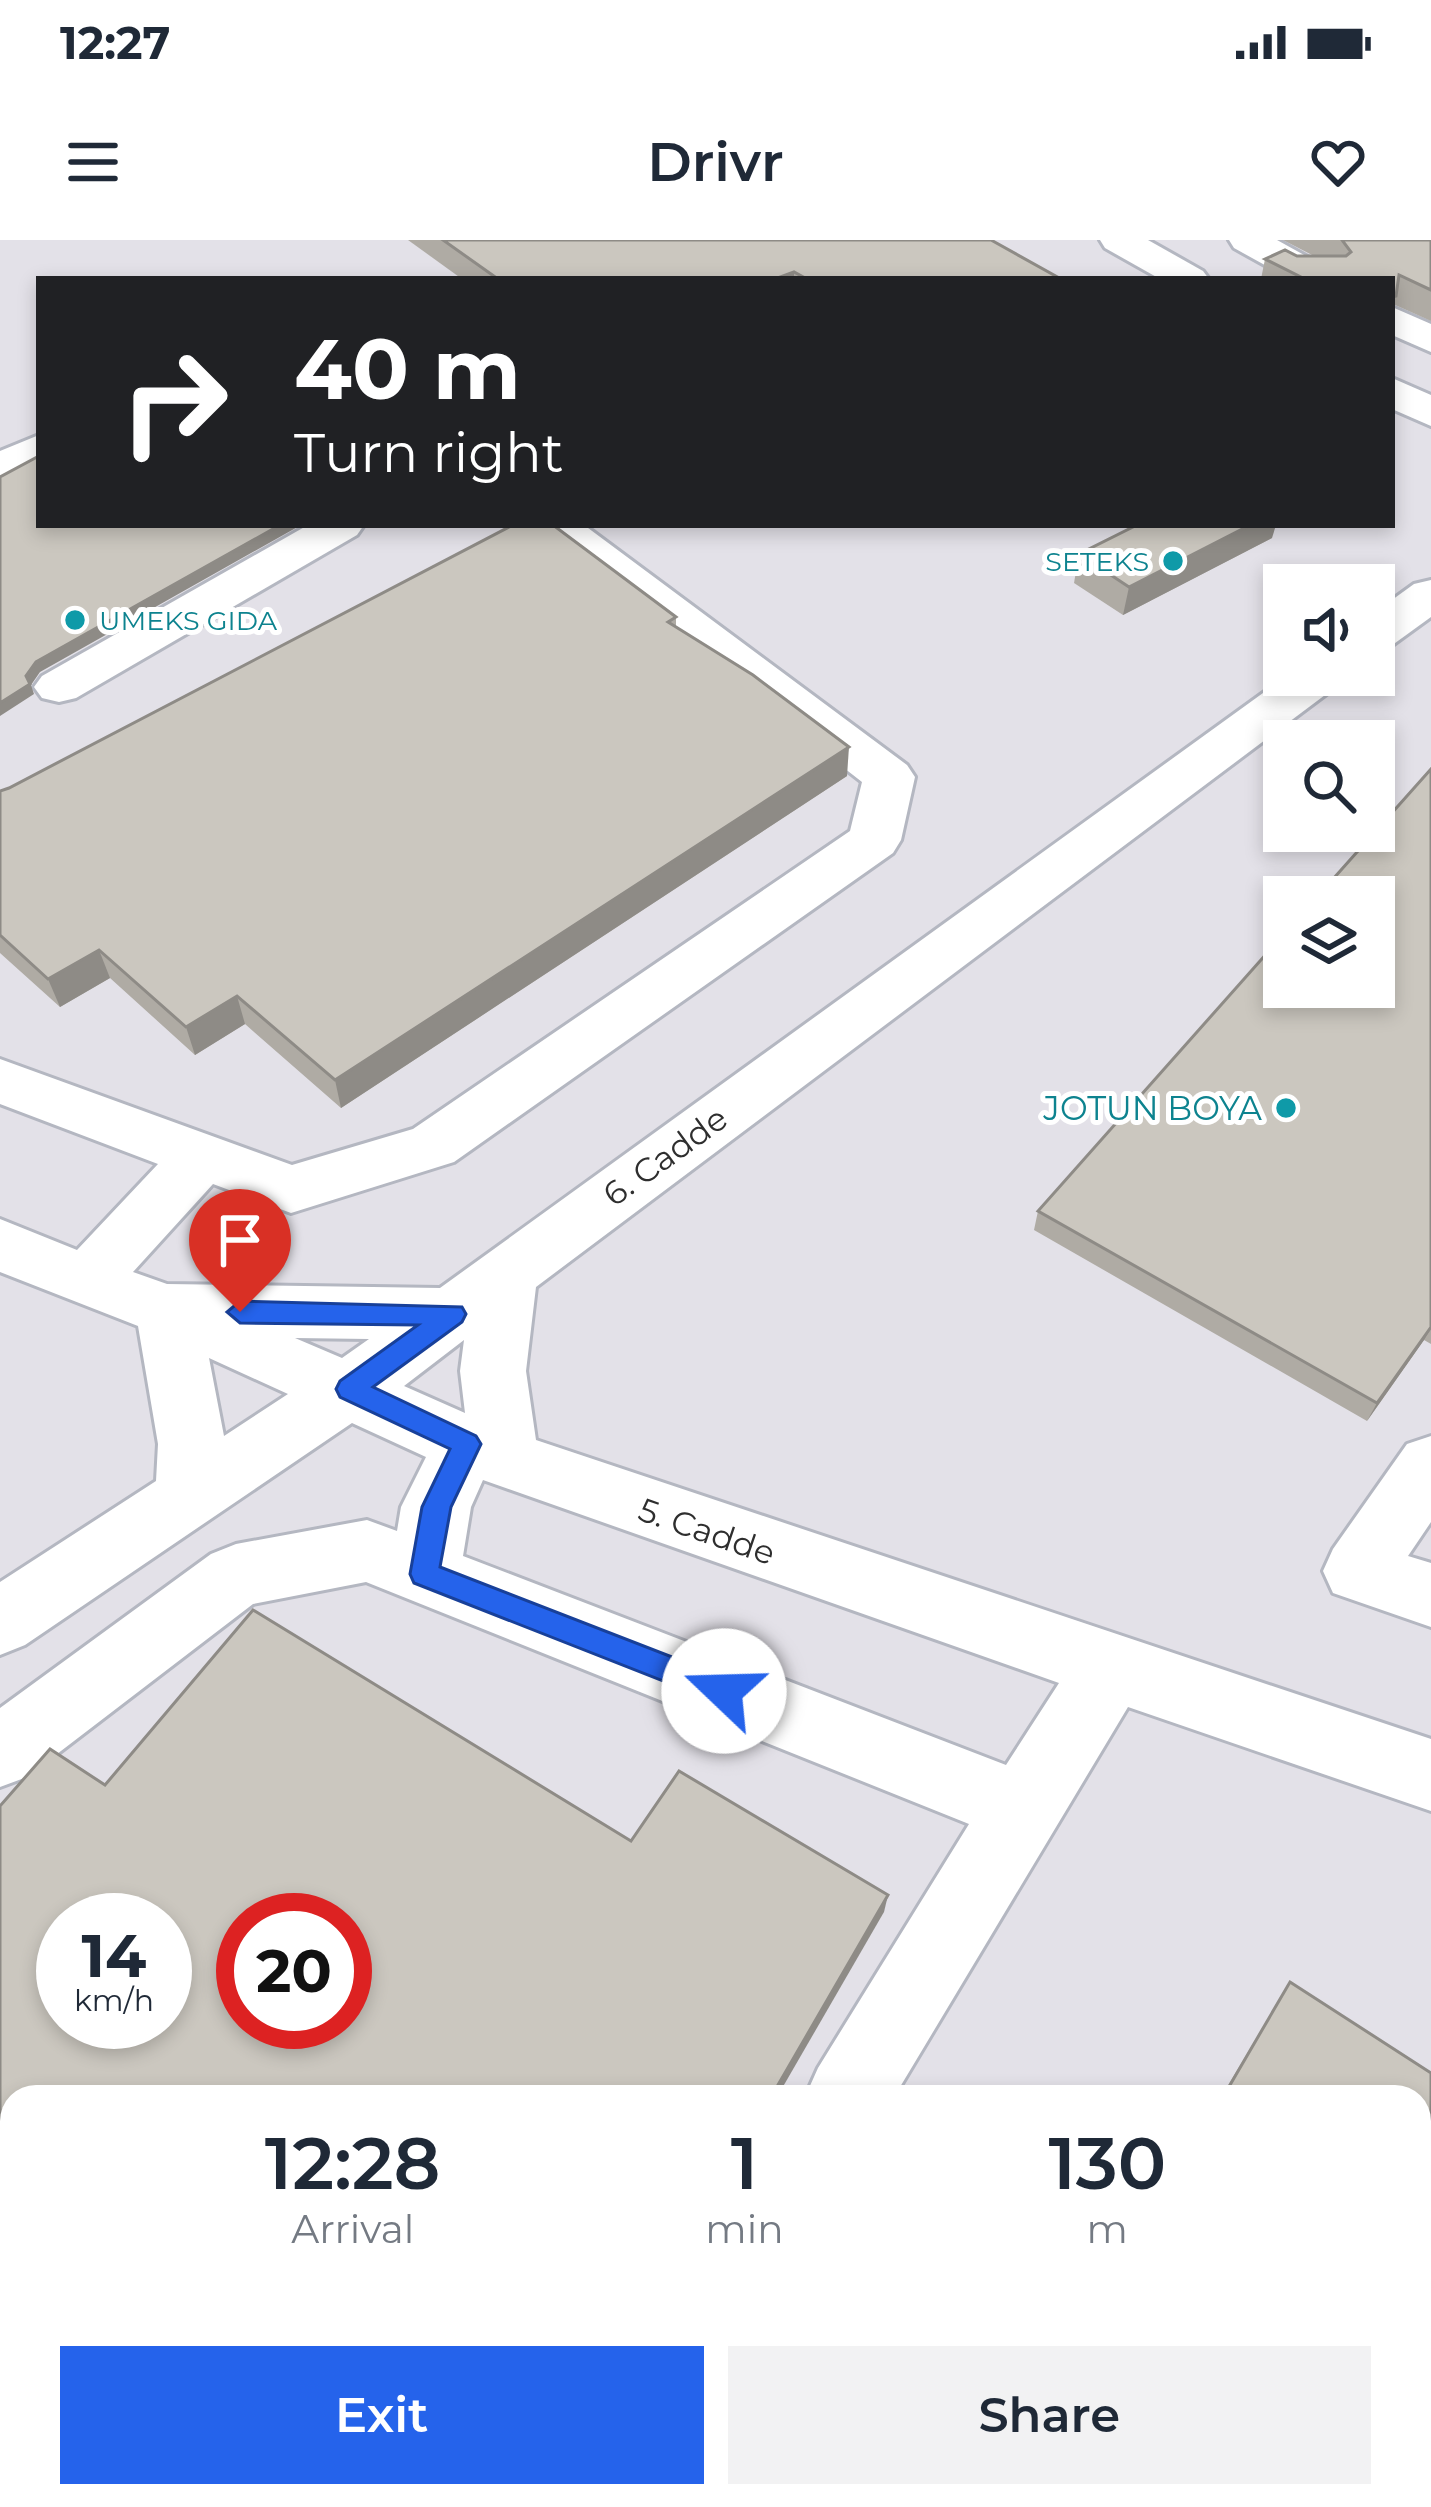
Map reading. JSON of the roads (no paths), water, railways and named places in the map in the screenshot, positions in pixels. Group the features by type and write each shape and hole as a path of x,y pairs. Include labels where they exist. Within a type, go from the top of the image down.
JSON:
{"street":[{"path":"1119,240 1184,276"},
{"path":"1248,240 1314,276"},
{"path":"1395,321 1431,340"},
{"path":"1395,393 1431,413"},
{"path":"0,469 36,450"},
{"path":"59,687 336,528"},
{"path":"0,1081 291,1189 433,1146 874,840 889,776 528,529"},
{"path":"1395,620 1431,594"},
{"name":"6. Cadde","path":"0,1622 350,1389 1291,696"},
{"path":"595,966 641,1002"},
{"path":"86,1282 201,1156"},
{"name":"5. Cadde","path":"0,1244 86,1282 167,1310 485,1451 691,1526 1431,1775"},
{"path":"424,1574 436,1507 485,1451 506,1274"},
{"path":"189,1496 192,1444 167,1310 452,1314"},
{"path":"1431,1465 1358,1571 1431,1595"},
{"path":"0,1752 236,1576 367,1551 1022,1808"},
{"path":"854,2085 1113,1667"}],"place":[{"name":"SETEKS","path":"1173,561"},
{"name":"UMEKS GIDA","path":"75,620"},
{"name":"JOTUN BOYA","path":"1286,1108"}]}
